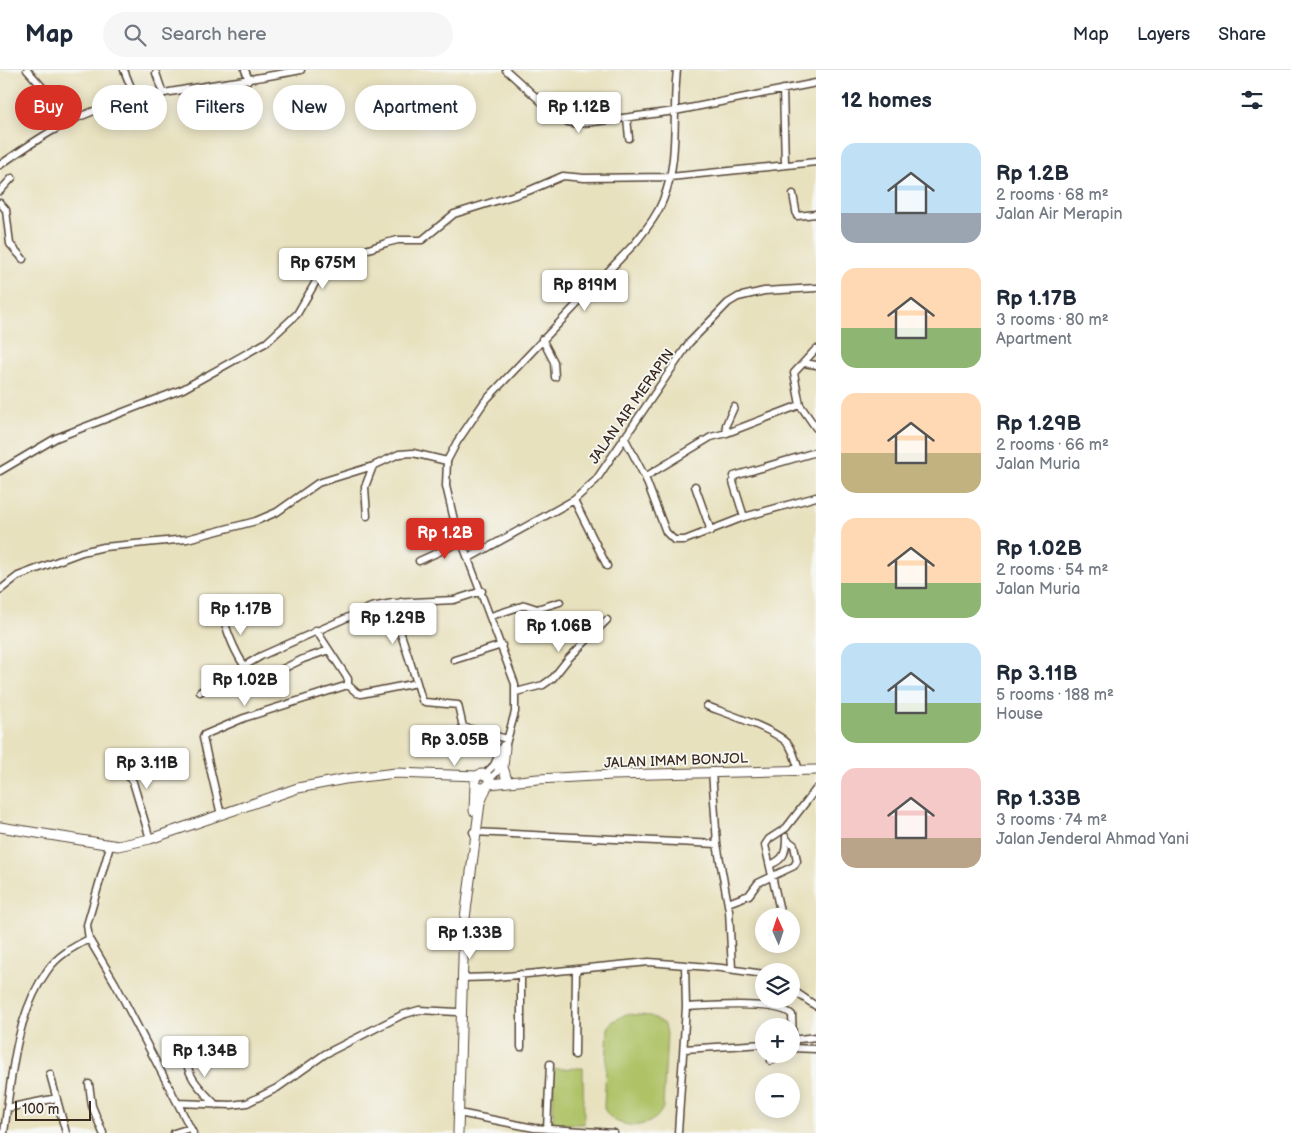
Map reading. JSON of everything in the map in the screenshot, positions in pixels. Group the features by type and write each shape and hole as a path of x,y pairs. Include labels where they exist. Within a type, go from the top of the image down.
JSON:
{"main road":[{"path":"506,742 503,767 506,777"},
{"name":"JALAN IMAM BONJOL","path":"0,827 110,846 128,845 298,788 345,778 379,774 427,773 483,781 816,770"},
{"name":"JALAN IMAM BONJOL","path":"483,781 506,777 538,778"},
{"path":"453,1133 458,957 483,781"},
{"path":"458,1133 464,926 475,832"}],"street":[{"path":"27,70 40,85"},
{"path":"124,70 130,85"},
{"path":"245,70 249,80"},
{"path":"167,93 301,70"},
{"path":"506,70 553,112 568,122 583,123 675,111 816,83"},
{"path":"483,781 497,772 516,712 516,692 502,645 449,503 445,478 447,462 478,409 542,339 636,242 663,201 674,155 677,70"},
{"path":"156,73 160,85"},
{"path":"783,89 785,164"},
{"path":"627,118 629,138"},
{"path":"0,165 56,130"},
{"path":"0,471 56,438 183,389 267,342 297,314 322,272 357,253 398,240 422,240 454,214 528,191 562,176 584,178 670,177 816,162"},
{"path":"0,191 12,178"},
{"path":"793,194 796,215 800,217 816,214"},
{"path":"0,203 6,211 10,244 23,259"},
{"name":"JALAN AIR MERAPIN","path":"469,558 574,500 596,480 689,344 728,303 738,297 764,291 816,288"},
{"path":"542,339 554,362 555,377"},
{"path":"816,349 794,373 800,405 816,428"},
{"path":"804,363 816,365"},
{"path":"645,477 711,437 727,433 800,405"},
{"path":"727,433 726,425 734,407"},
{"path":"624,437 645,477 669,537 674,540 685,540 744,517 816,497"},
{"path":"744,517 733,482 734,476 816,452"},
{"path":"0,590 18,576 87,551 187,539 256,521 277,512 318,483 373,466 399,454 408,453 447,462"},
{"path":"367,516 365,487 373,466"},
{"path":"694,486 711,531"},
{"path":"574,500 607,566"},
{"path":"421,534 456,524"},
{"path":"419,561 463,541"},
{"path":"200,692 244,665 371,606 401,602 454,600 482,591"},
{"path":"401,602 399,628 418,683 421,698 425,702 458,705 463,727 506,742"},
{"path":"491,616 525,605 537,609 560,602"},
{"path":"222,614 231,640 244,665 257,681 262,681 294,663 329,650"},
{"path":"516,692 543,685 552,678 607,620"},
{"path":"316,630 348,679 348,685"},
{"path":"454,660 502,645"},
{"path":"348,685 361,694 418,683"},
{"path":"221,814 203,738 204,735 244,718 348,685"},
{"path":"707,706 782,738 790,746 799,770"},
{"path":"113,758 133,782 150,839"},
{"path":"712,772 717,844 728,903 732,969"},
{"path":"779,908 765,848 766,842 786,828 816,793"},
{"path":"770,865 782,858 785,853 786,828"},
{"path":"475,832 717,844"},
{"path":"728,903 749,895 758,884 794,866 797,861 793,842 786,839"},
{"path":"110,846 87,925 89,939 191,1130 174,1133"},
{"path":"4,1133 20,1036 34,996 47,971 56,961 89,939"},
{"path":"462,978 650,962 755,973"},
{"path":"678,1133 686,1007 686,965"},
{"path":"575,1056 576,969"},
{"path":"521,974 521,1048"},
{"path":"800,995 816,1006"},
{"path":"686,1007 735,1004 786,1009 792,1015 792,1018"},
{"path":"178,1103 238,1105 256,1100 288,1081 325,1054 409,1012 427,1010 457,1012"},
{"path":"800,1039 816,1036"},
{"path":"684,1049 755,1045"},
{"path":"192,1046 186,1055 189,1070 198,1086 216,1105"},
{"path":"800,1048 816,1049"},
{"path":"547,1129 550,1064"},
{"path":"50,1074 66,1133"},
{"path":"89,1084 92,1106 103,1133"},
{"path":"7,1108 57,1098"},
{"path":"459,1113 547,1129 614,1133"}],"green space":[{"path":"626,1014 651,1016 665,1024 667,1034 663,1107 651,1121 643,1124 633,1125 615,1121 608,1115 604,1107 608,1028 612,1022"},
{"path":"583,1068 584,1124 553,1124 554,1069"}]}
